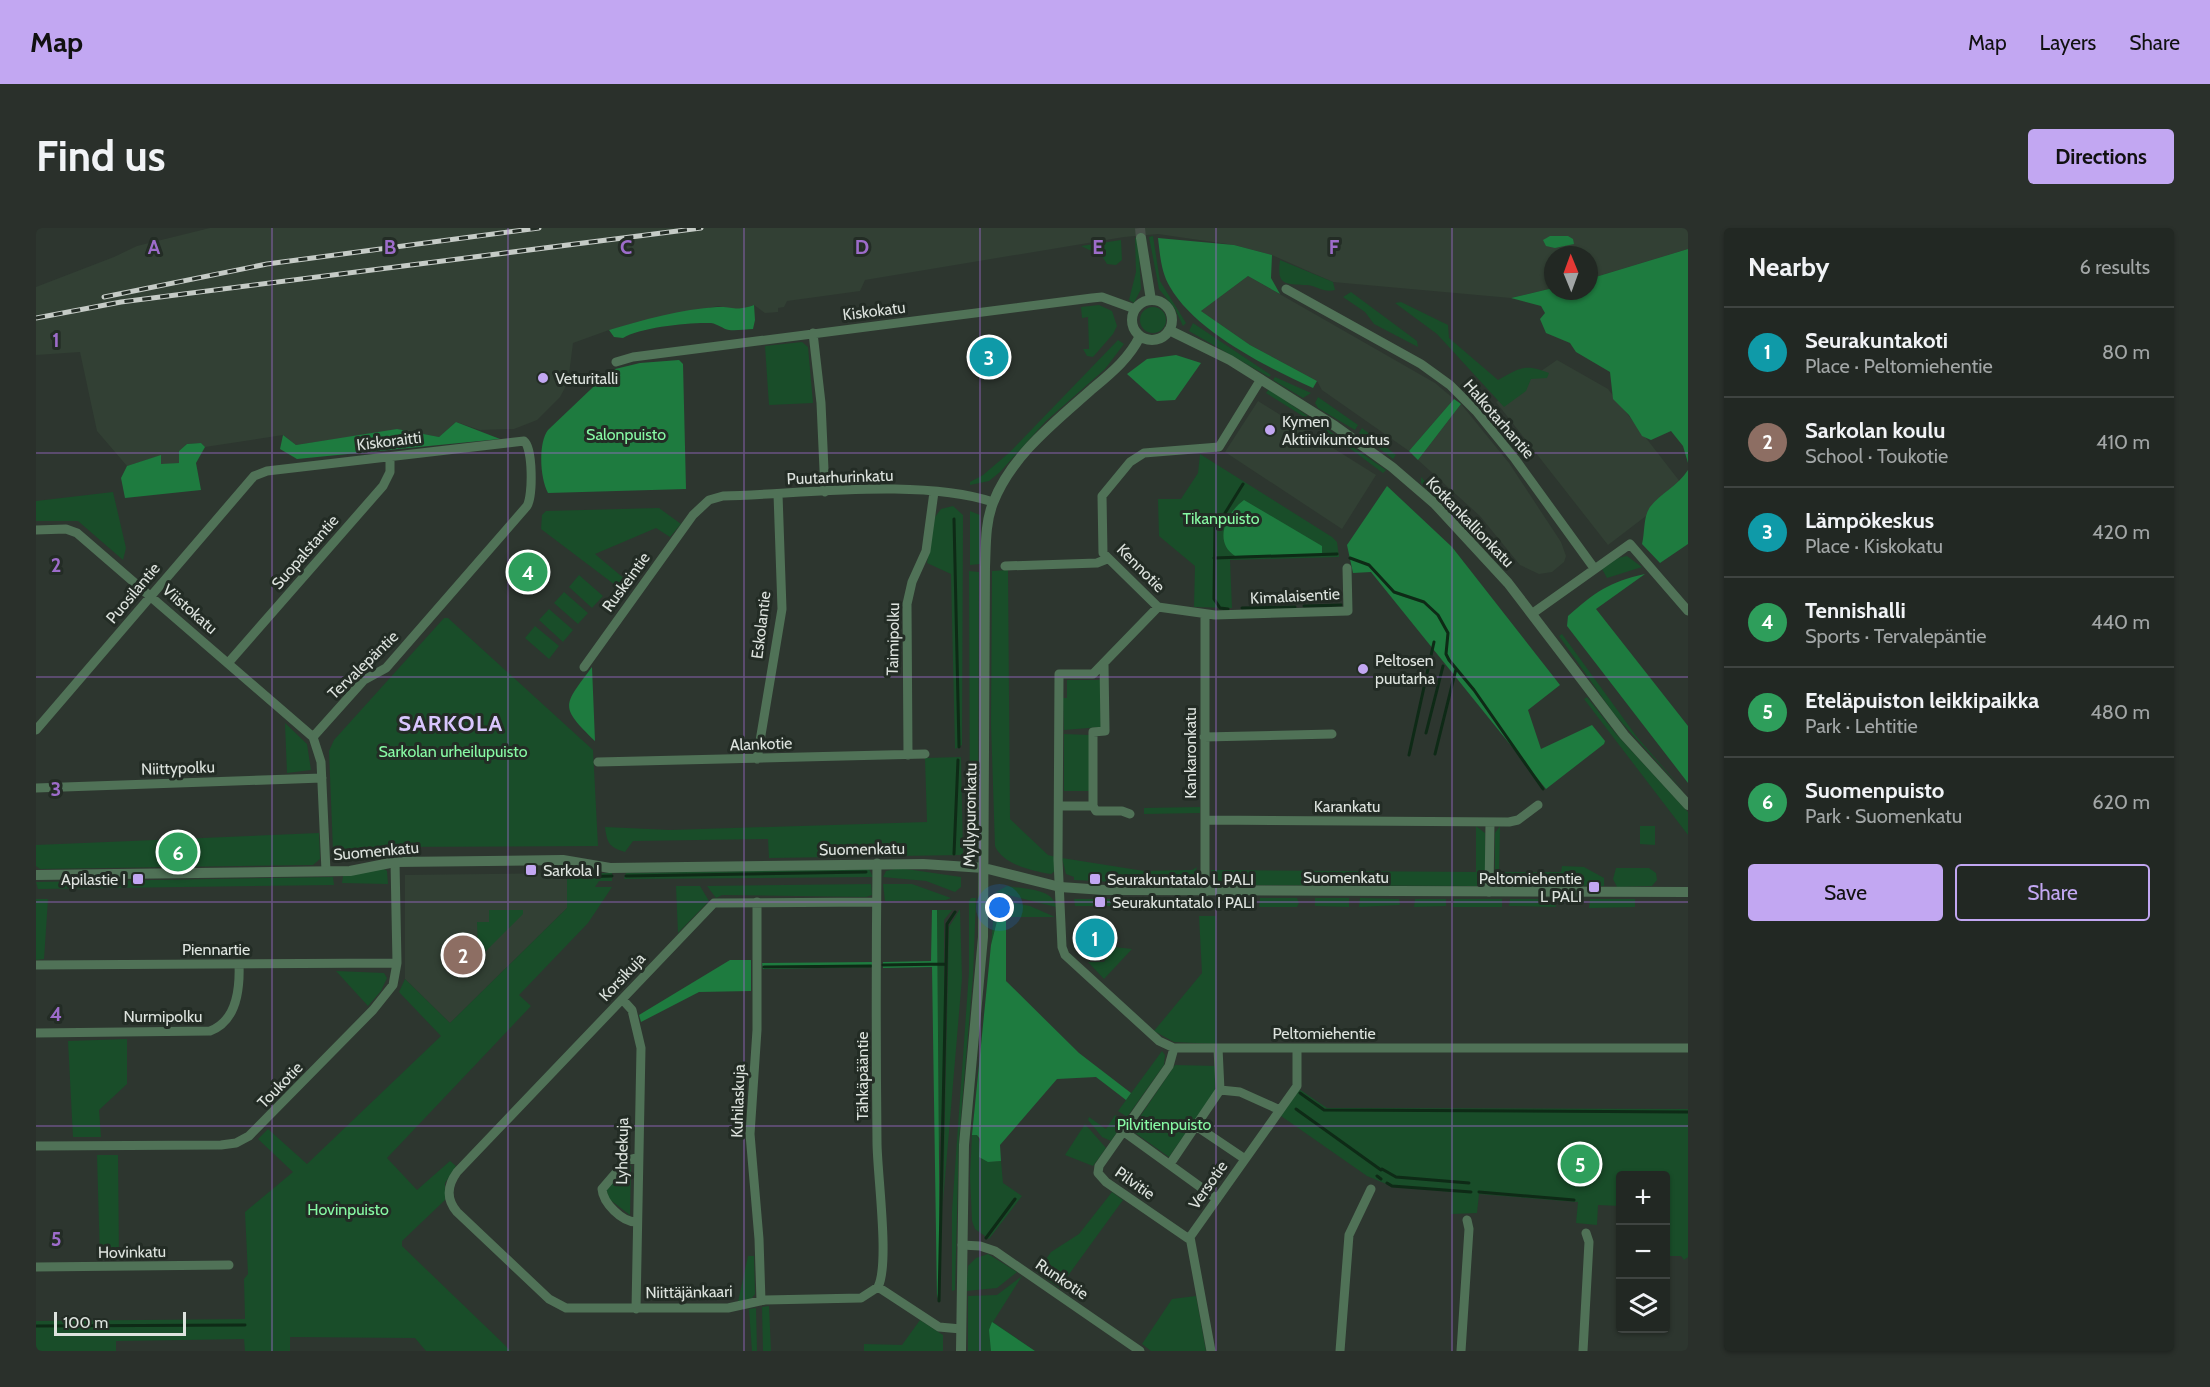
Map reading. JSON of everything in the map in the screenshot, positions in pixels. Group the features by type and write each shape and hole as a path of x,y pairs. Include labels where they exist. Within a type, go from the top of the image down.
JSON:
{"street":[{"path":"1141,238 1151,300"},
{"name":"Halkotarhantie","path":"1287,289 1421,364 1450,385 1476,411 1515,459 1594,568"},
{"name":"Kiskokatu","path":"616,362 633,357 1092,298 1102,297 1135,309"},
{"path":"1151,300 1167,307 1172,318 1165,335 1153,340 1140,336 1133,326 1135,309 1151,300"},
{"name":"Kotkankallionkatu","path":"1169,330 1205,346 1261,379 1335,426 1400,473 1460,529 1533,613 1624,735 1688,805"},
{"path":"813,333 821,403 825,492"},
{"name":"Myllypuronkatu","path":"961,1351 965,1134 983,946 987,528 993,502 1010,473 1037,439 1119,365 1140,336"},
{"name":"Kennotie","path":"1205,614 1158,607 1107,559 1103,549 1102,496 1130,462 1151,451 1219,447 1261,379"},
{"name":"Kiskoraitti","path":"254,476 267,471 518,441 528,444"},
{"name":"Tervalepäntie","path":"313,737 364,680 386,668 527,506 531,497 528,444"},
{"name":"Suopalstantie","path":"229,662 383,486 390,472 390,457"},
{"name":"Puosilantie","path":"36,730 254,476"},
{"name":"Puutarhurinkatu","path":"693,515 701,505 716,497 778,494 883,490 934,492 993,502"},
{"name":"Taimipolku","path":"908,754 907,604 912,582 926,551 934,492"},
{"name":"Eskolantie","path":"757,759 782,609 778,494"},
{"name":"Ruskeintie","path":"584,667 693,515"},
{"name":"Viistokatu","path":"36,530 72,530 152,595 313,737"},
{"path":"1533,613 1630,544 1688,611"},
{"path":"1005,566 1097,563 1107,559"},
{"name":"Kimalaisentie","path":"1205,614 1348,611 1347,568"},
{"path":"1158,607 1093,674 1059,674 1062,947 1065,955 1159,1041 1174,1048"},
{"name":"Kankaronkatu","path":"1205,614 1205,892"},
{"path":"1104,664 1105,731 1092,732 1093,806 1096,811 1130,814"},
{"path":"1204,737 1332,734"},
{"path":"313,737 319,752 322,778 326,871"},
{"name":"Alankotie","path":"598,762 926,754"},
{"name":"Niittypolku","path":"36,788 322,778"},
{"path":"1059,806 1093,806"},
{"name":"Karankatu","path":"1205,820 1490,822 1518,820 1538,806"},
{"path":"1490,822 1490,892"},
{"name":"Suomenkatu","path":"36,875 350,871 395,862 563,860 610,868 877,863 984,868 1060,887 1205,892 1688,892"},
{"name":"Toukotie","path":"36,1146 221,1145 242,1141 258,1129 373,1010 393,985 397,963 395,862"},
{"name":"Tähkäpääntie","path":"877,863 877,1145 882,1253 882,1274 878,1287"},
{"name":"Kuhilaskuja","path":"757,902 757,1030 750,1134 759,1239 761,1301"},
{"name":"Korsikuja","path":"449,1196 450,1184 457,1172 714,903 877,902"},
{"name":"Piennartie","path":"36,965 397,963"},
{"name":"Nurmipolku","path":"36,1034 210,1031 225,1022 236,1003 239,993 240,964"},
{"name":"Lyhdekuja","path":"622,999 632,1010 640,1043 636,1309"},
{"name":"Peltomiehentie","path":"1174,1048 1688,1048"},
{"name":"Pilvitie","path":"1174,1048 1169,1066 1099,1166 1098,1174 1189,1239"},
{"path":"1170,1164 1220,1090 1218,1048"},
{"name":"Versotie","path":"1189,1239 1297,1084 1297,1048"},
{"path":"1220,1090 1240,1092 1280,1110"},
{"path":"1196,1126 1245,1159"},
{"path":"1123,1131 1217,1199"},
{"path":"636,1222 628,1221 607,1202 602,1189 627,1160 637,1158"},
{"path":"1340,1351 1349,1235 1371,1189"},
{"name":"Niittäjänkaari","path":"449,1196 457,1212 553,1302 570,1308 728,1308 761,1301 856,1299 868,1296 878,1287"},
{"path":"1461,1351 1469,1229 1467,1220"},
{"path":"1582,1351 1589,1242 1586,1233"},
{"path":"1189,1239 1210,1351"},
{"name":"Runkotie","path":"962,1245 980,1246 994,1251 1140,1351"},
{"name":"Hovinkatu","path":"36,1267 229,1265"},
{"path":"878,1287 939,1327 961,1329"}],"shaded area":[{"path":"210,228 1688,228 1688,249 1598,276 1598,246 1544,246 1544,290 1511,298 1333,282 1272,255 1234,245 1158,234 1124,237 865,280 860,291 787,301 784,307 778,308 778,312 765,313 754,305 738,311 718,306 609,330 573,343 568,382 560,397 537,420 514,429 480,430 456,422 439,437 397,430 296,445 283,435 205,447 201,443 187,444 179,451 179,463 161,465 160,456 127,466 97,431 80,352 36,355 36,287 137,246"},
{"path":"1248,276 1435,383 1454,399 1409,451 1322,390 1317,381 1250,345 1201,311"},
{"path":"1557,360 1608,389 1684,487 1608,545 1496,402"},
{"path":"1258,401 1376,475 1342,529 1225,452"},
{"path":"1461,404 1509,463 1561,542 1566,556 1564,562 1552,572 1539,574 1520,565 1480,516 1418,460"},
{"path":"567,873 567,908 450,1023 405,979 405,875"}],"green space":[{"path":"1153,236 1160,281 1186,323 1183,326 1175,309 1159,289 1149,237"},
{"path":"1550,236 1568,236 1573,239 1574,244 1546,246 1543,240"},
{"path":"1138,237 1141,289 1134,303 1129,300 1136,272 1135,238"},
{"path":"1158,238 1234,245 1272,255 1271,278 1280,294 1248,276 1201,311 1250,345 1317,381 1313,388 1234,347 1197,319 1181,303 1167,281 1161,263"},
{"path":"1121,240 1122,260 1116,265 1107,264 1102,256 1081,246"},
{"path":"1688,249 1688,463 1683,446 1671,431 1651,440 1642,436 1629,415 1613,399 1610,372 1576,352 1570,343 1546,333 1540,319 1545,313 1541,306 1511,298 1544,290 1544,300 1598,300 1598,276"},
{"path":"1280,260 1333,282 1335,290 1327,291 1284,282 1280,275"},
{"path":"1351,292 1417,341 1418,347 1374,324 1365,312 1343,297"},
{"path":"1401,302 1448,325 1449,338 1498,380 1522,368 1534,368 1549,373 1547,378 1531,379 1526,391 1504,407 1437,334 1395,303"},
{"path":"754,305 753,329 729,330 711,323 691,323 653,328 623,338 614,337 609,330 690,310 717,307 742,308"},
{"path":"1099,305 1112,311 1117,326 1093,357 1087,356 1083,349 1089,349 1088,317 1082,318 1081,307"},
{"path":"1153,307 1162,311 1166,320 1162,329 1153,333 1144,329 1140,320 1144,311"},
{"path":"1193,323 1271,375 1269,377 1189,331"},
{"path":"1118,340 1124,344 1105,369 1046,421 1000,472 989,481 970,485 970,482 983,475 1010,452"},
{"path":"802,342 808,347 813,403 769,405 765,346"},
{"path":"1176,355 1201,363 1175,400 1157,401 1127,374 1147,359"},
{"name":"Salonpuisto","path":"679,360 683,364 686,489 548,493 543,479 541,452 548,430 611,370 640,363"},
{"path":"1275,377 1311,393 1303,398 1273,380"},
{"path":"1269,389 1386,470 1383,473 1325,430 1266,393"},
{"path":"1318,397 1358,425 1355,430 1318,408 1315,403"},
{"path":"1454,399 1461,404 1418,460 1409,451"},
{"path":"456,422 500,439 297,459 280,449 283,435 296,445 397,429 439,437"},
{"path":"1362,428 1396,455 1393,459 1359,433"},
{"path":"201,443 205,447 196,463 201,490 125,498 121,478 127,466 161,455 161,464 179,463 179,451 187,444"},
{"name":"Tikanpuisto","path":"1200,454 1332,537 1337,542 1339,557 1230,560 1232,608 1194,607 1195,566 1159,536 1158,499 1181,499 1198,473"},
{"path":"1688,470 1688,544 1660,563 1642,544 1646,515 1654,502 1679,481"},
{"path":"1421,477 1498,558 1494,557 1421,483"},
{"path":"1387,486 1452,547 1560,685 1528,710 1541,749 1592,725 1605,741 1546,789 1371,572 1353,573 1347,545"},
{"path":"113,492 126,548 123,560 78,521 36,521 36,501"},
{"path":"1244,500 1322,546 1322,554 1235,556 1228,550 1225,543 1224,528 1232,512"},
{"path":"953,506 963,515 962,745 955,749 951,574 927,563 935,517 941,509"},
{"path":"659,508 681,524 670,537 656,528 595,554 633,586 627,594 541,529 542,515 546,511"},
{"path":"970,511 980,515 980,564 970,565"},
{"path":"1627,556 1642,567 1607,578 1602,569 1618,558"},
{"path":"1008,570 1010,819 1048,855 1056,857 1055,871 1051,874 1028,869 1011,862 1004,858 995,846 991,724 992,571"},
{"path":"969,571 979,572 978,836 976,848 970,853"},
{"path":"1645,574 1596,609 1688,726 1688,783 1567,626 1568,616 1595,594 1612,584"},
{"path":"579,575 603,596 592,608 569,587"},
{"path":"564,592 588,613 578,624 554,603"},
{"path":"549,609 573,630 563,642 539,620"},
{"name":"Sarkolan urheilupuisto","path":"444,618 448,618 593,750 598,846 376,847 358,854 337,854 333,850 329,751 334,740"},
{"path":"535,626 559,646 549,659 525,638"},
{"path":"1562,634 1637,737 1688,796 1614,714 1559,636"},
{"path":"592,667 595,741 575,720 569,706 575,690"},
{"path":"1067,680 1100,680 1101,727 1064,730 1063,698 1067,698"},
{"path":"1587,697 1617,735 1688,812 1688,835 1584,699"},
{"path":"285,723 307,744 311,770 287,773"},
{"path":"1064,734 1089,735 1089,791 1064,791"},
{"path":"961,757 963,855 769,858 768,839 633,841 625,852 612,846 607,837 605,827 670,830 927,822 925,758"},
{"path":"1200,807 1200,813 1144,814 1144,808"},
{"path":"1476,826 1485,833 1485,876 1477,886 1217,885 1211,879 1211,870 1476,872"},
{"path":"1500,826 1499,872 1561,872 1562,866 1584,867 1604,878 1604,886 1499,885 1495,880 1495,833"},
{"path":"1640,826 1655,826 1655,845 1640,844"},
{"path":"319,833 320,859 313,865 40,869 36,866 36,845"},
{"path":"1062,858 1144,871 1192,870 1197,867 1191,886 1074,880 1074,877 1066,874"},
{"path":"383,868 387,871 388,884 342,883 343,876"},
{"path":"899,868 961,877 961,887 955,892 926,881 883,877 886,871"},
{"path":"1616,868 1649,868 1656,873 1657,880 1652,886 1617,887 1613,879"},
{"path":"869,869 873,877 624,879 626,873"},
{"name":"Hovinpuisto","path":"567,873 612,873 612,881 599,881 595,887 612,887 588,923 519,995 531,1006 387,1158 417,1190 450,1161 456,1166 445,1183 445,1200 402,1241 402,1246 511,1351 426,1351 415,1338 290,1337 290,1351 245,1351 244,1339 116,1341 116,1351 36,1351 36,1321 245,1319 244,1279 248,1274 245,1212 293,1172 258,1139 268,1129 307,1164 441,1036 399,992 405,979 450,1023 567,908"},
{"path":"333,877 334,885 38,889 36,882"},
{"path":"871,884 872,895 866,897 722,895 716,898 707,886"},
{"path":"883,884 912,884 951,898 885,901"},
{"path":"676,886 700,886 709,901 678,933"},
{"path":"1007,886 1044,893 1050,896 1056,907 996,892"},
{"path":"971,898 976,898 973,976 959,1140 955,1290 952,1291 952,1211 969,972 969,901"},
{"path":"1260,898 1297,898 1299,903 1297,907 1259,907"},
{"path":"1315,898 1349,898 1349,907 1315,906"},
{"path":"1360,898 1399,899 1400,905 1359,907"},
{"path":"36,899 48,899 44,959 36,960"},
{"path":"995,899 1030,906 1055,917 1005,917 997,921 991,945"},
{"path":"1074,899 1133,899 1138,900 1139,906 1075,906"},
{"path":"1415,899 1446,899 1446,906 1414,907"},
{"path":"1454,899 1502,899 1502,907 1453,907"},
{"path":"1510,899 1555,899 1556,907 1509,906"},
{"path":"1590,899 1635,899 1635,907 1589,908"},
{"path":"960,909 962,978 943,1202 949,927"},
{"path":"489,910 523,910 523,914 486,951 478,951 477,922 489,922"},
{"path":"932,910 937,910 940,1283 937,1299 932,967 883,968 883,962 931,961"},
{"path":"937,910 952,910 944,920 944,1081 939,1152"},
{"path":"1199,916 1216,916 1217,1044 1174,1042 1154,1031 1202,973"},
{"path":"1006,917 1006,981 1079,1053 1131,1093 1126,1100 1096,1077 1057,1079 1000,1145 1001,1161 988,1162 979,1157 980,1139 977,1135 972,1135 991,945 997,921"},
{"path":"1114,947 1132,949 1104,979 1088,962 1104,962"},
{"path":"730,960 751,960 751,991 699,992 641,1022 639,1015"},
{"path":"873,962 873,967 763,969 762,963"},
{"path":"336,971 384,973 387,978 381,991 368,1006"},
{"path":"127,1039 127,1084 99,1110 101,1137 73,1137 68,1041"},
{"path":"1162,1051 1165,1055 1164,1065 1127,1117 1118,1111"},
{"name":"Pilvitienpuisto","path":"1175,1065 1216,1066 1215,1091 1169,1157 1131,1130"},
{"path":"1299,1089 1327,1108 1688,1109 1688,1257 1684,1260 1681,1256 1670,1256 1670,1171 1616,1171 1616,1206 1598,1205 1597,1225 1576,1223 1578,1202 1479,1194 1477,1213 1451,1214 1452,1192 1391,1186 1367,1176 1281,1116"},
{"path":"1115,1115 1124,1122 1111,1141 1102,1137 1088,1120 1089,1117 1106,1129"},
{"path":"1085,1124 1106,1148 1093,1166 1065,1155"},
{"path":"972,1135 977,1135 988,1162 1001,1161 1003,1183 1022,1196 989,1239 975,1229 972,1221 970,1176"},
{"path":"97,1155 118,1155 119,1260 100,1260"},
{"path":"627,1165 631,1166 630,1215 609,1199 606,1188"},
{"path":"1112,1192 1123,1200 1059,1288 1037,1272 1051,1252 1079,1234"},
{"path":"988,1254 1017,1272 997,1288 966,1291 968,1266 976,1258"},
{"path":"748,1256 754,1256 755,1294 752,1298 738,1302"},
{"path":"1022,1276 993,1322 1035,1351 968,1351 968,1296 997,1295"},
{"path":"1196,1296 1206,1351 1151,1351 1142,1344 1172,1299"},
{"path":"769,1306 771,1351 763,1351 762,1307"},
{"path":"756,1308 757,1351 752,1351 749,1309"},
{"path":"920,1320 943,1335 943,1351 864,1351 864,1344 902,1345"},
{"path":"992,1322 1035,1351 991,1351 989,1330"}],"waterway":[{"path":"1228,609 1220,608 1214,599 1215,524 1222,518 1243,484"},
{"path":"954,519 959,747"},
{"path":"1214,558 1337,554"},
{"path":"1350,558 1369,565 1394,592 1424,602 1438,615 1448,633 1446,654 1449,660 1474,690 1543,789"},
{"path":"1304,606 1341,605"},
{"path":"1242,608 1295,607"},
{"path":"1409,755 1434,642"},
{"path":"1426,733 1443,666"},
{"path":"1435,754 1456,669"},
{"path":"954,854 958,760"},
{"path":"626,876 866,872"},
{"path":"575,877 612,876"},
{"path":"939,1301 947,924 955,912"},
{"path":"883,965 946,964"},
{"path":"764,967 871,966"},
{"path":"1300,1093 1324,1110 1688,1112"},
{"path":"1296,1109 1381,1170"},
{"path":"1382,1169 1396,1177 1469,1183"},
{"path":"1377,1176 1381,1179"},
{"path":"1387,1183 1392,1186 1471,1192"},
{"path":"1479,1192 1574,1200"},
{"path":"986,1238 1015,1199"},
{"path":"36,1326 245,1325"}],"tunnel":[{"path":"1140,228 1141,238"}],"railway":[{"path":"104,297 267,264 539,228"},
{"path":"36,318 121,302 701,228"}],"place":[{"name":"Lämpökeskus","path":"989,357"},
{"name":"Veturitalli","path":"543,378"},
{"name":"Kymen Aktiivikuntoutus","path":"1270,430"},
{"name":"Tennishalli","path":"528,572"},
{"name":"Peltosen puutarha","path":"1363,669"},
{"name":"Suomenpuisto","path":"178,852"},
{"name":"Sarkola I","path":"531,870"},
{"name":"Apilastie I","path":"138,879"},
{"name":"Seurakuntatalo L PALI","path":"1095,879"},
{"name":"Peltomiehentie L PALI","path":"1594,887"},
{"name":"Seurakuntatalo I PALI","path":"1100,902"},
{"name":"Seurakuntakoti","path":"1095,938"},
{"name":"Sarkolan koulu","path":"463,955"},
{"name":"Eteläpuiston leikkipaikka","path":"1580,1164"}],"district":[{"name":"SARKOLA","path":"451,723"}]}
